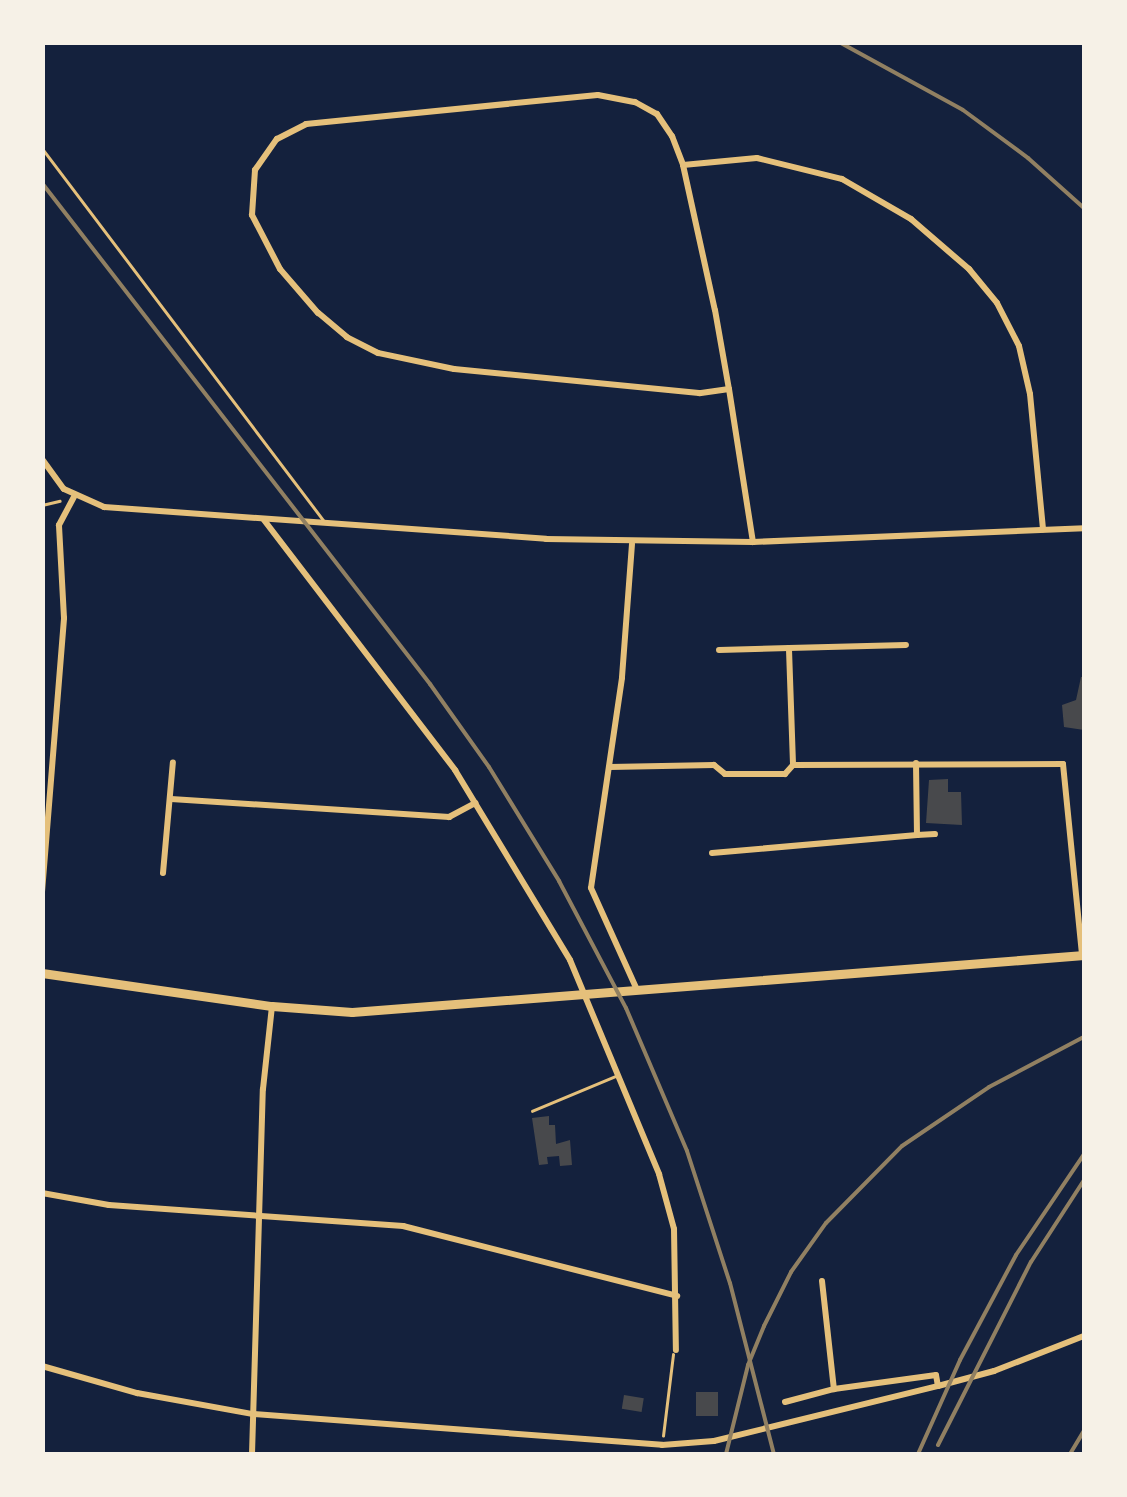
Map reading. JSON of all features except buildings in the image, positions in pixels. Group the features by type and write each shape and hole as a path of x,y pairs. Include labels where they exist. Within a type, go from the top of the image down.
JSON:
{"main road":[{"path":"42,973 272,1006 352,1012 1083,955"}],"street":[{"path":"729,389 699,393 454,369 378,353 348,337 302,297 256,226 250,203 252,180 262,157 277,139 306,124 585,96 622,98 649,108 664,122 683,165 729,389 754,542"},
{"path":"683,165 757,158 842,179 910,219 969,269 997,303 1019,346 1030,394 1042,529"},
{"path":"42,459 57,482 74,497 114,509 632,544 1084,528"},
{"path":"42,892 64,618 59,525 74,497"},
{"path":"264,519 420,721 545,915 584,994 659,1174 674,1229 676,1350"},
{"path":"632,544 610,767 591,888 636,990"},
{"path":"719,650 906,644"},
{"path":"610,767 714,765 725,774 785,774 794,764 789,648"},
{"path":"42,740 54,742"},
{"path":"163,873 173,762"},
{"path":"916,762 917,835"},
{"path":"794,764 1062,764 1083,955"},
{"path":"170,799 449,817 475,803"},
{"path":"712,853 935,834"},
{"path":"252,1454 258,1216 272,1006"},
{"path":"42,1193 108,1205 403,1226 677,1296"},
{"path":"822,1280 834,1389"},
{"path":"42,1366 153,1397 254,1414 662,1450 729,1438 994,1371 1084,1336"},
{"path":"785,1402 834,1389 936,1375 938,1386"}],"lane":[{"path":"42,148 326,522"},
{"path":"532,1112 618,1075"}],"path":[{"path":"42,505 74,497"},
{"path":"662,1450 669,1360 676,1350"}],"railway":[{"path":"839,42 963,110 1028,158 1084,208"},
{"path":"42,183 430,684 489,767 559,881 626,1008 687,1151 730,1283 774,1454"},
{"path":"726,1454 748,1365 764,1326 791,1272 826,1223 902,1146 989,1087 1084,1037"},
{"path":"918,1454 960,1360 1016,1255 1084,1154"},
{"path":"938,1445 1031,1262 1084,1180"},
{"path":"1070,1454 1084,1431"}]}
